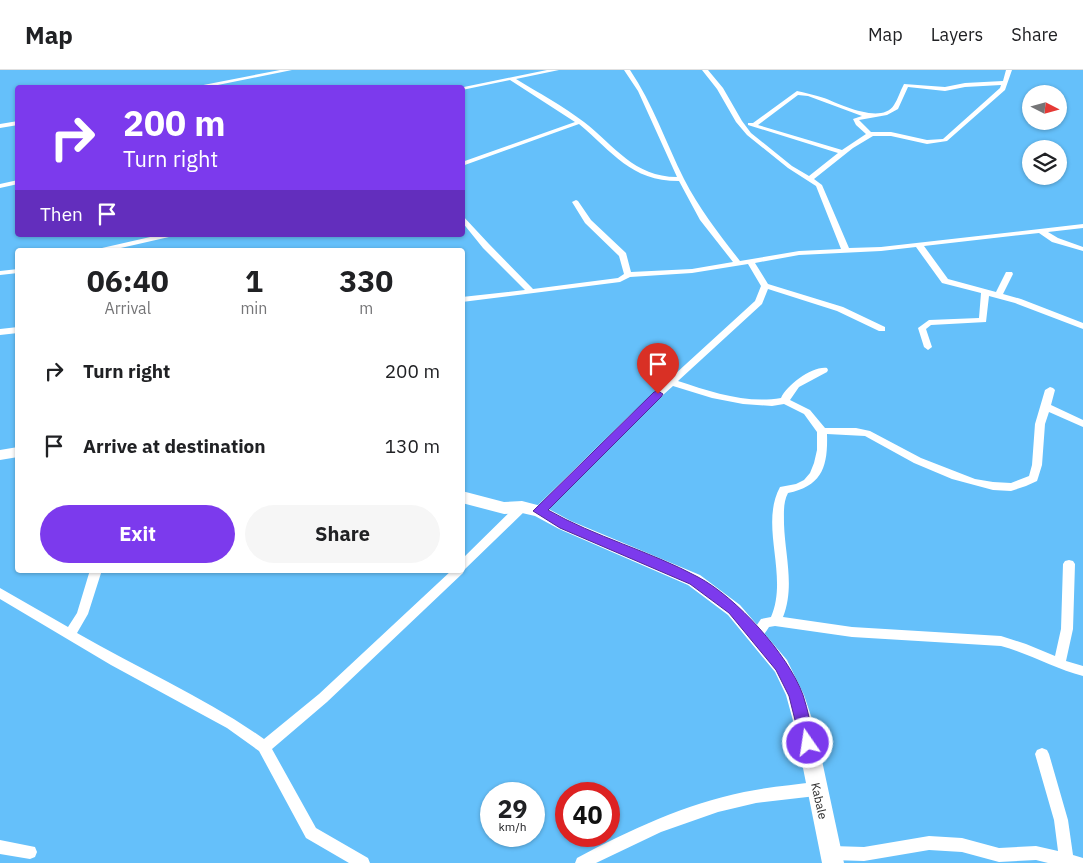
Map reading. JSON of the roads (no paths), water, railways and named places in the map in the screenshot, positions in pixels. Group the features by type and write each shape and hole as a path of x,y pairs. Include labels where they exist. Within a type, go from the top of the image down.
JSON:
{"street":[{"path":"207,85 289,70"},
{"path":"465,87 556,70"},
{"path":"627,70 641,91 681,179 704,220 726,251 739,264"},
{"path":"706,70 720,88 739,122 776,157 819,185 824,192 833,224 845,249"},
{"path":"810,180 869,134 884,134 934,143 945,140 960,125 974,117 1003,89 1009,70"},
{"path":"512,79 580,122 624,161 648,177 661,180 681,179"},
{"path":"869,134 858,124 856,119 861,116 871,116 896,108 906,85 945,89 965,85 1005,83"},
{"path":"754,125 799,93 834,102 852,112 871,116"},
{"path":"465,163 580,122"},
{"path":"739,122 844,153"},
{"path":"0,126 15,124"},
{"path":"0,186 15,183"},
{"path":"576,202 588,221 623,255 628,275"},
{"path":"465,220 486,246 531,290"},
{"path":"465,300 620,280 628,275 670,274 751,262 775,256 845,249 882,249 1083,226"},
{"path":"1041,231 1055,240 1083,249"},
{"path":"111,248 160,237"},
{"path":"918,244 926,252 938,274 945,281 985,294 1018,301 1083,326"},
{"path":"751,262 765,286 832,306 882,329"},
{"path":"0,273 15,270"},
{"path":"998,296 1009,274"},
{"path":"539,511 671,382 746,316 759,302 765,286"},
{"path":"928,347 922,328 929,323 983,320 985,294"},
{"path":"0,332 15,330"},
{"path":"785,401 787,392 798,382 824,370"},
{"path":"671,382 694,390 771,405 785,401 806,412 822,431 822,454 811,480 799,487 784,490 780,498 781,611 775,621"},
{"path":"822,431 856,431 866,433 931,467 975,481 1014,487 1033,478 1038,467 1040,424 1047,407 1050,390"},
{"path":"1047,407 1083,424"},
{"path":"0,455 15,452"},
{"name":"Kabale","path":"465,498 504,508 522,507 539,511 564,525 694,580 734,610 781,666 796,695 805,728 816,789 832,858"},
{"path":"465,563 522,507"},
{"path":"1059,664 1068,629 1069,564"},
{"path":"70,635 82,614 95,573"},
{"path":"264,747 323,698 456,573"},
{"path":"0,593 70,635 187,698 264,747 312,833 363,863"},
{"path":"756,635 765,622 775,621 852,632 1001,641 1020,645 1059,664 1083,671"},
{"path":"832,858 930,843 962,845 999,856 1036,853 1072,861 1042,754"},
{"path":"582,863 618,844 710,808 736,800 816,789"},
{"path":"0,847 30,852"}],"water":[{"path":"0,70 1083,70 1083,863 0,863"}]}
